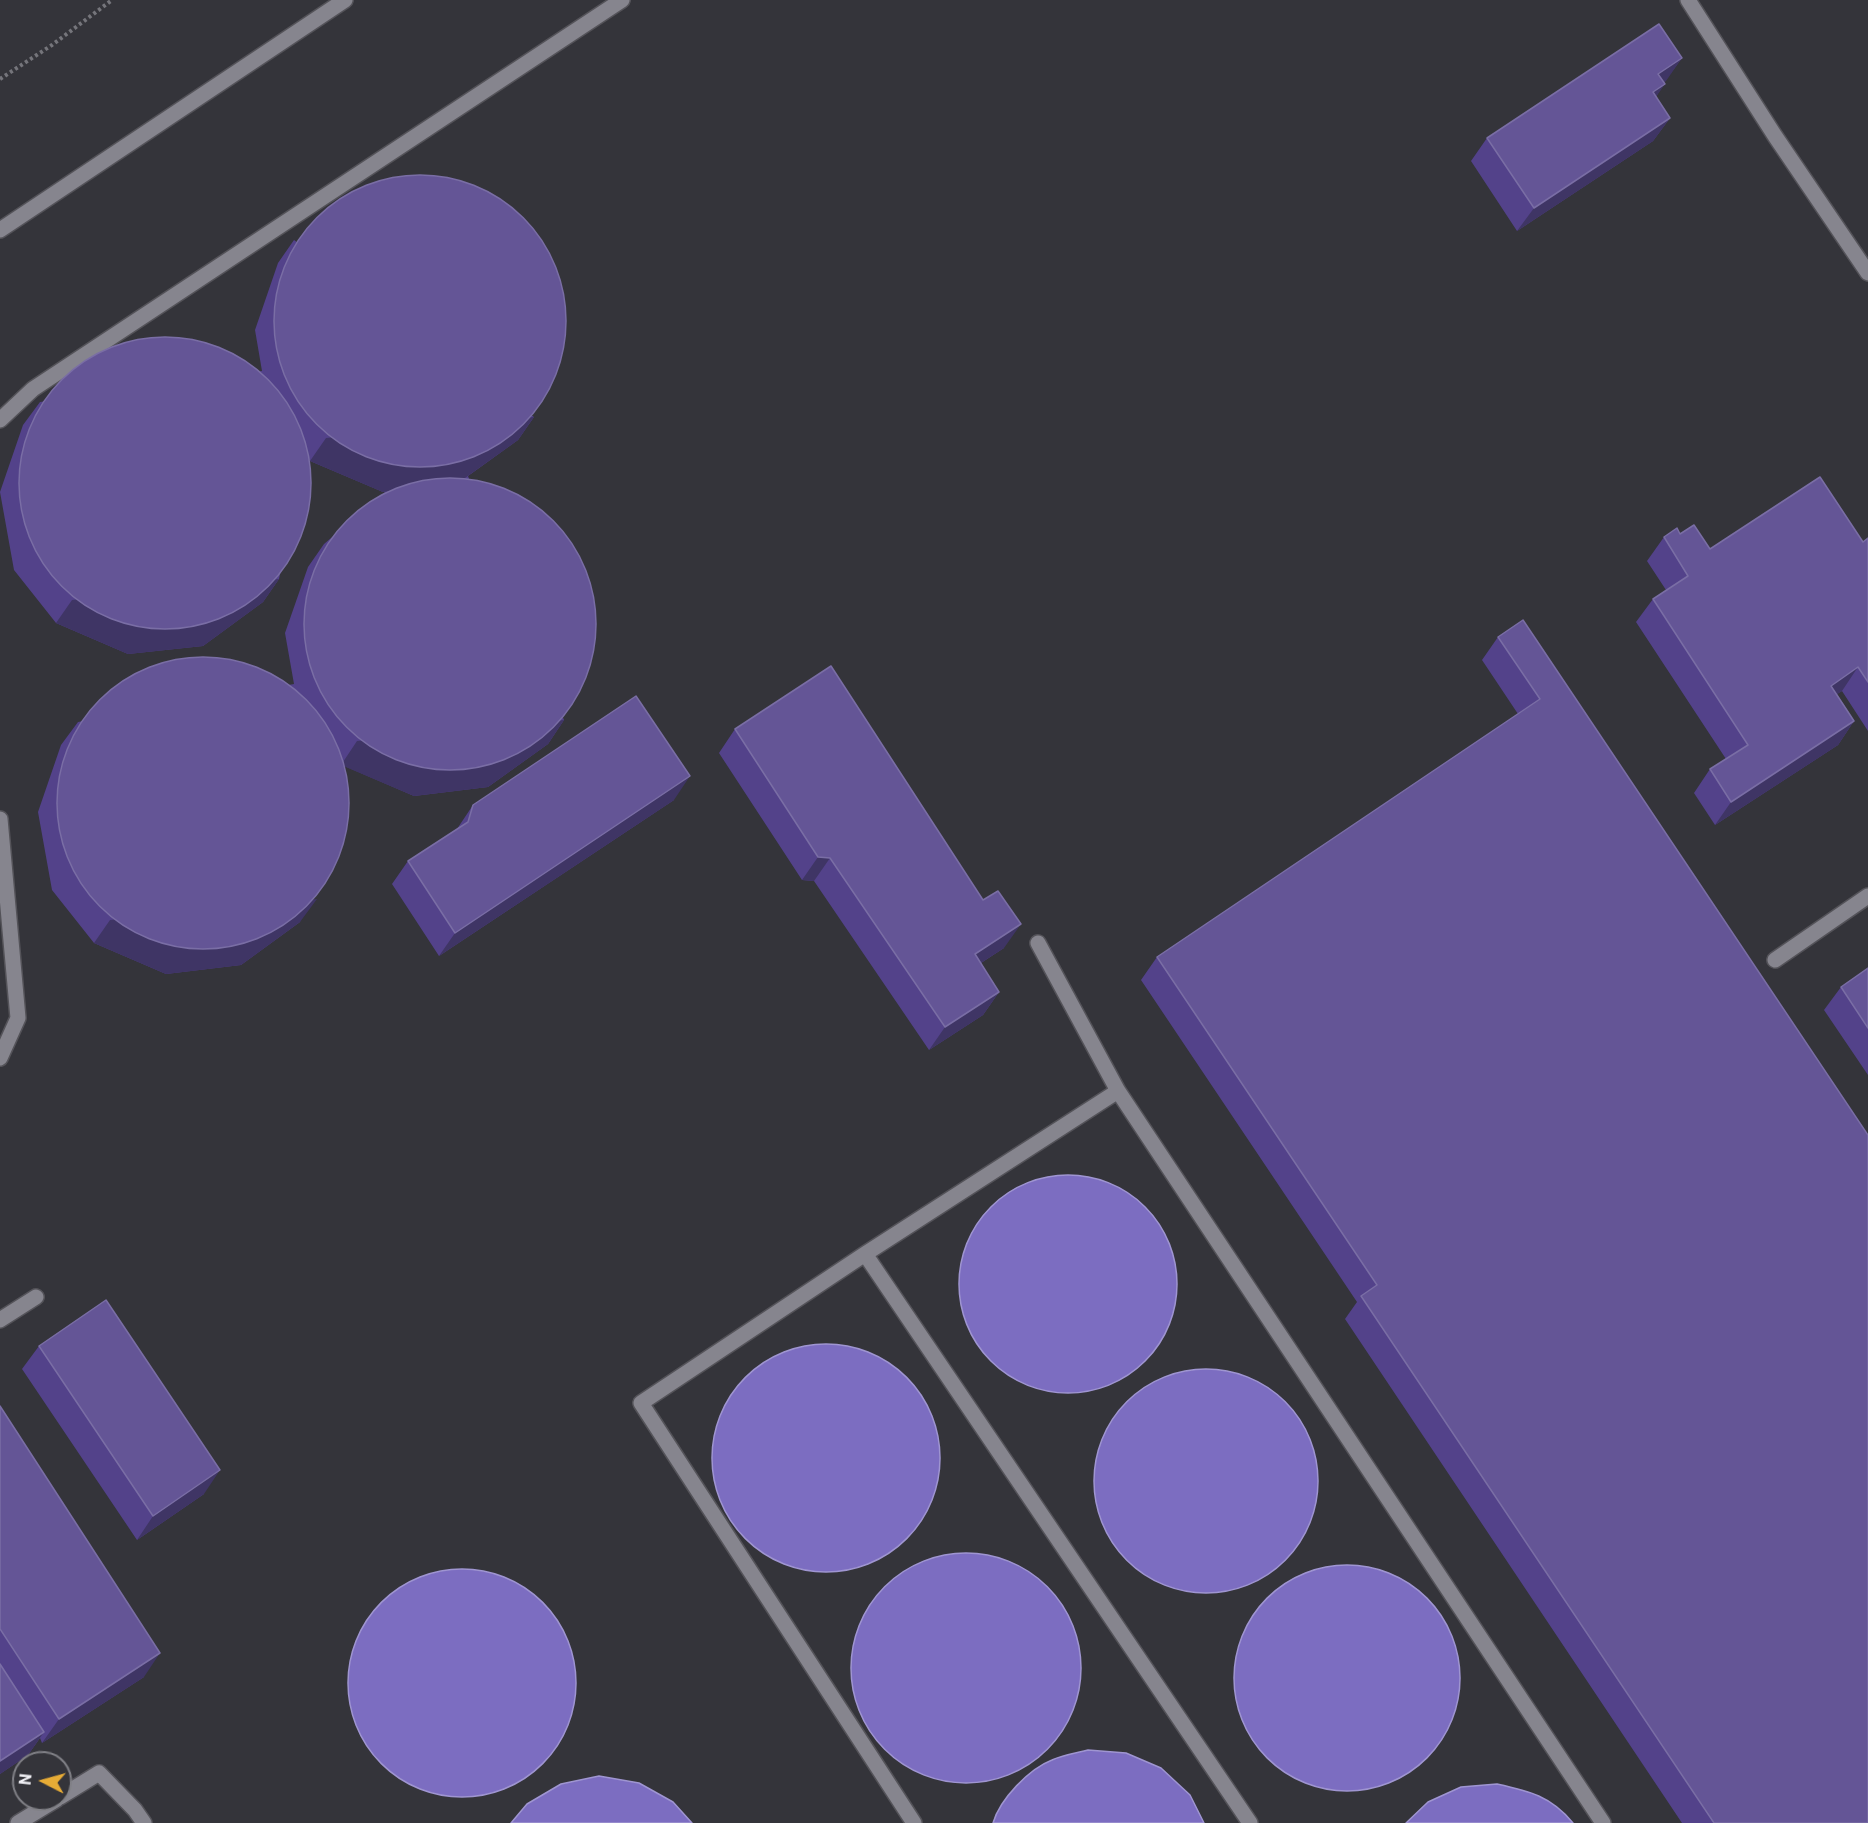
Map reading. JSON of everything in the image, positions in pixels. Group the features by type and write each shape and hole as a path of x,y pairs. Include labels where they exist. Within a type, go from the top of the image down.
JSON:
{"lane":[{"path":"0,230 345,0"},
{"path":"0,420 33,388 622,0"},
{"path":"1688,0 1775,136 1868,273"},
{"path":"0,819 18,1018 0,1058"},
{"path":"1775,960 1868,896"},
{"path":"1038,943 1118,1091 1603,1823"},
{"path":"914,1823 640,1403 1118,1091"},
{"path":"865,1254 1250,1823"},
{"path":"0,1320 36,1297"},
{"path":"72,1790 99,1773 135,1810 144,1823"},
{"path":"18,1823 38,1811"}],"path":[{"path":"0,78 52,45 112,0"}],"shaded area":[{"path":"1068,1175 1089,1177 1110,1184 1145,1207 1168,1242 1175,1263 1177,1284 1175,1305 1168,1326 1145,1361 1110,1384 1089,1391 1068,1393 1047,1391 1026,1384 991,1361 968,1326 961,1305 959,1284 961,1263 968,1242 991,1207 1026,1184 1047,1177"},
{"path":"815,1344 837,1344 870,1352 890,1363 907,1377 921,1394 932,1414 940,1447 938,1480 932,1502 921,1522 907,1539 890,1553 870,1564 837,1572 815,1572 782,1564 772,1559 753,1546 738,1531 720,1502 712,1469 712,1447 720,1414 725,1404 738,1385 753,1370 782,1352"},
{"path":"1195,1369 1217,1369 1249,1377 1259,1382 1277,1394 1293,1410 1310,1438 1316,1459 1318,1481 1316,1503 1310,1524 1293,1552 1277,1568 1249,1585 1217,1593 1195,1593 1163,1585 1153,1580 1135,1568 1119,1552 1102,1524 1094,1492 1094,1470 1102,1438 1107,1428 1119,1410 1135,1394 1163,1377"},
{"path":"966,1553 988,1555 1010,1562 1030,1572 1055,1595 1062,1604 1076,1635 1081,1668 1079,1690 1072,1712 1062,1732 1039,1757 1030,1764 999,1778 966,1783 944,1781 922,1774 902,1764 877,1741 870,1732 856,1701 851,1668 853,1646 860,1624 870,1604 893,1579 902,1572 933,1558"},
{"path":"1336,1565 1358,1565 1390,1573 1410,1584 1427,1598 1441,1615 1452,1635 1458,1656 1460,1678 1458,1700 1452,1721 1441,1741 1427,1758 1410,1772 1390,1783 1358,1791 1336,1791 1304,1783 1294,1778 1275,1765 1260,1750 1242,1721 1234,1689 1234,1667 1242,1635 1247,1625 1260,1606 1275,1591 1304,1573"},
{"path":"451,1569 473,1569 506,1577 526,1588 543,1602 557,1619 568,1639 576,1672 574,1705 568,1727 557,1747 543,1764 526,1778 506,1789 473,1797 451,1797 418,1789 408,1784 389,1771 374,1756 356,1727 348,1694 348,1672 356,1639 361,1629 374,1610 389,1595 418,1577"},
{"path":"1088,1750 1126,1753 1161,1768 1190,1795 1204,1823 993,1823 1002,1804 1016,1786 1034,1770 1056,1758"},
{"path":"599,1776 639,1783 673,1802 692,1823 511,1823 527,1804 561,1784"},
{"path":"1497,1784 1539,1796 1556,1806 1573,1823 1406,1823 1428,1802 1461,1787"}],"building":[{"path":"1659,24 1682,58 1658,74 1665,84 1653,92 1670,118 1534,208 1487,138"},
{"path":"420,175 462,181 489,192 513,208 533,228 549,252 560,279 566,321 560,363 549,390 533,414 513,434 489,450 462,461 420,467 378,461 351,450 327,434 307,414 291,390 280,363 274,321 280,279 291,252 307,228 327,208 351,192 378,181"},
{"path":"165,337 207,343 234,354 258,370 278,390 294,414 305,441 311,483 305,525 294,552 278,576 258,596 234,612 207,623 165,629 123,623 96,612 72,596 52,576 36,552 25,525 19,483 25,441 36,414 52,390 72,370 96,354 123,343"},
{"path":"1820,477 1863,542 1868,538 1868,682 1858,667 1831,686 1854,721 1731,802 1710,769 1748,745 1653,599 1688,576 1664,537 1677,528 1680,534 1694,525 1710,549"},
{"path":"450,478 492,484 519,495 543,511 563,531 579,555 590,582 596,624 590,666 579,693 563,717 543,737 519,753 492,764 450,770 408,764 381,753 357,737 337,717 321,693 310,666 304,624 310,582 321,555 337,531 357,511 381,495 408,484"},
{"path":"1523,620 1868,1135 1868,1823 1714,1823 1361,1296 1377,1285 1157,957 1540,699 1498,637"},
{"path":"203,657 245,663 272,674 296,690 316,710 332,734 343,761 349,803 343,845 332,872 316,896 296,916 272,932 245,943 203,949 161,943 134,932 110,916 90,896 74,872 63,845 57,803 63,761 74,734 90,710 110,690 134,674 161,663"},
{"path":"831,666 983,900 998,891 1021,924 975,954 999,992 945,1027 830,858 818,857 735,729"},
{"path":"636,696 690,776 455,933 408,861 468,822 473,805"},
{"path":"1868,968 1868,1028 1841,987"},
{"path":"106,1300 220,1470 153,1516 39,1346"},
{"path":"0,1406 160,1653 59,1719 0,1629"},
{"path":"0,1664 44,1732 0,1761"}]}
